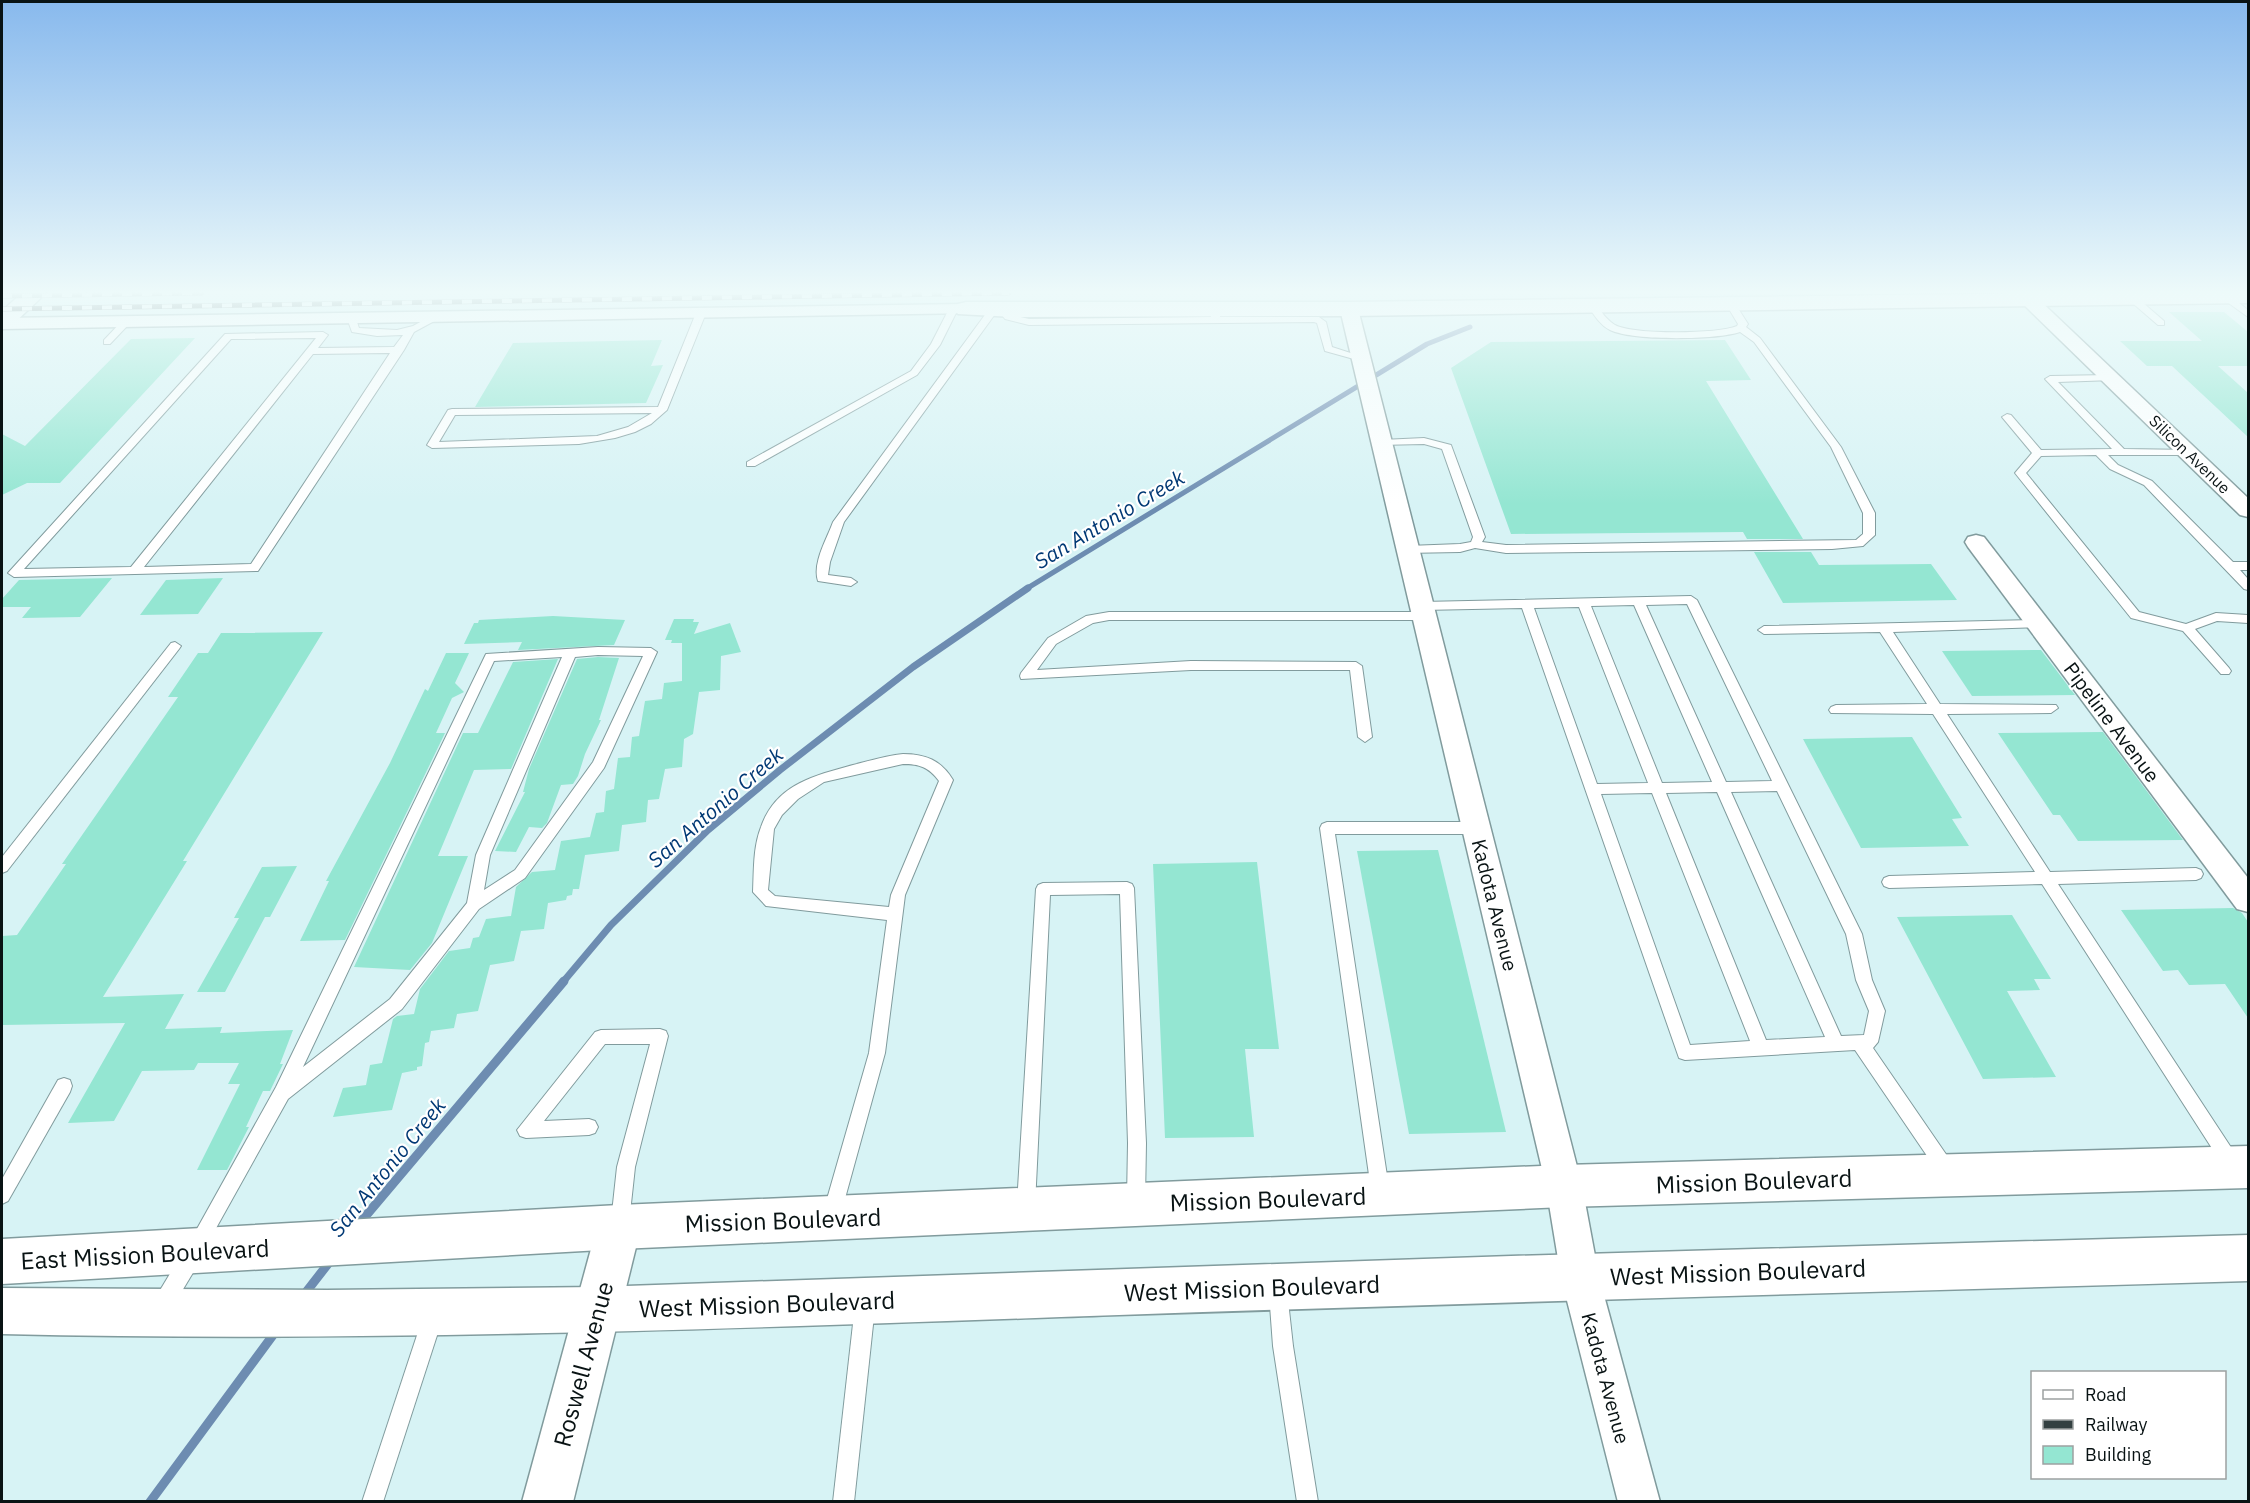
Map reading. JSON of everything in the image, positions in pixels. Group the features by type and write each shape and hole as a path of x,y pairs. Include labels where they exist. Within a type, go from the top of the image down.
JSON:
{"main road":[{"name":"Mission Boulevard","path":"289,1247 619,1227 1564,1186 2241,1168"},
{"name":"Roswell Avenue","path":"547,1502 619,1227"},
{"name":"East Mission Boulevard","path":"2,1262 289,1247"},
{"name":"West Mission Boulevard","path":"158,1312 597,1311 1580,1277 2248,1258"},
{"path":"2,1311 158,1312"}],"street":[{"name":"Kadota Avenue","path":"1362,363 1564,1186 1580,1277 1639,1502"},
{"name":"Silicon Avenue","path":"2095,363 2248,510"},
{"name":"Pipeline Avenue","path":"1976,542 2248,900"}],"lane":[{"path":"14,573 203,363"},
{"path":"135,570 301,363"},
{"path":"2,578 14,573 254,568 390,363"},
{"path":"662,410 452,412 432,445 592,440 621,435 652,420 662,410 681,363"},
{"path":"751,464 914,373 921,363"},
{"path":"851,582 822,578 824,562 839,522 958,363"},
{"path":"1351,363 1364,371"},
{"path":"1408,550 1442,550 1475,544 1506,549 1859,543 1869,535 1869,513 1836,447 1774,363"},
{"path":"2110,378 2050,379 2121,452"},
{"path":"2007,417 2038,453"},
{"path":"1382,443 1429,441 1447,447 1478,529 1479,537 1475,544"},
{"path":"2100,452 2114,467 2148,483 2248,586"},
{"path":"2188,452 2038,453 2020,473 2135,615 2187,628 2225,671"},
{"path":"2230,566 2248,566"},
{"path":"1365,737 1356,666 1250,664 1124,667 1026,676 1052,642 1090,620 1109,616 1423,611 1527,604 1691,600 1854,934 1864,980 1877,1011 1870,1042 1685,1053 1527,604"},
{"path":"1638,601 1836,1043"},
{"path":"1583,602 1761,1048"},
{"path":"2187,628 2216,617 2248,619"},
{"path":"1764,630 2038,624"},
{"path":"1884,628 2047,878 2241,1168"},
{"path":"2,867 175,646"},
{"path":"474,905 483,855 571,652"},
{"path":"158,1312 282,1094 490,657 571,652 651,652 599,764 520,874 474,905 396,1004 282,1094"},
{"path":"1836,710 2051,708"},
{"path":"831,1218 877,1053 898,895 926,834 946,780 942,772 921,760 895,760 813,781 799,790 782,806 768,826 760,892 771,902 895,914"},
{"path":"1592,789 1782,786"},
{"path":"1380,1194 1326,828 1476,828"},
{"path":"1888,882 2196,874"},
{"path":"1026,1210 1043,889 1127,888 1137,1143 1136,1204"},
{"path":"589,1127 526,1130 602,1037 660,1036 626,1167 619,1227"},
{"path":"1859,1042 1951,1176"},
{"path":"2,1195 64,1086"},
{"path":"1278,1287 1283,1346 1308,1502"},
{"path":"843,1502 865,1301"},
{"path":"372,1502 435,1312"}],"building":[{"path":"107,363 172,363 60,483 27,483 2,495 2,434 25,446"},
{"path":"501,363 663,365 646,403 475,407"},
{"path":"1458,363 1740,363 1751,380 1706,381 1803,539 1747,539 1743,532 1511,534 1451,368"},
{"path":"2144,363 2248,363 2248,366 2218,366 2248,393 2248,437 2172,366 2147,366"},
{"path":"1754,552 1811,552 1819,565 1931,564 1957,600 1783,603"},
{"path":"112,578 80,617 22,618 31,607 2,607 2,599 19,580"},
{"path":"223,578 198,614 140,615 166,580"},
{"path":"553,616 625,620 614,645 518,650 522,642 464,644 474,623 478,623 479,620"},
{"path":"674,619 694,619 693,622 699,622 694,634 730,623 741,652 721,656 720,690 699,692 693,734 684,739 682,767 665,769 659,799 648,800 646,822 622,825 619,851 585,855 579,889 573,889 572,895 567,896 566,900 548,903 544,929 521,931 514,961 490,965 478,1011 457,1014 454,1028 431,1031 429,1042 425,1043 422,1066 417,1067 417,1070 402,1073 392,1110 333,1117 343,1088 366,1085 370,1065 382,1063 393,1019 397,1016 414,1014 420,989 449,951 470,948 473,938 479,937 486,919 511,916 516,887 532,872 555,870 561,841 590,837 596,813 604,812 606,791 614,789 618,758 630,757 632,737 639,736 645,701 662,699 664,683 682,681 682,643 671,643 672,640 665,640"},
{"path":"323,632 103,997 184,994 165,1029 222,1027 220,1033 293,1030 280,1064 283,1064 270,1091 263,1091 246,1127 249,1127 227,1170 197,1170 240,1084 228,1084 239,1063 198,1063 194,1070 142,1071 114,1121 68,1123 125,1023 2,1025 2,936 17,935 66,864 62,864 178,697 168,697 198,653 208,653 221,633"},
{"path":"2041,650 2075,695 1972,696 1942,651"},
{"path":"446,653 469,653 455,683 464,692 452,698 436,733 445,733 345,940 300,941 329,881 326,881 390,763 425,689 428,691"},
{"path":"619,658 599,720 601,720 585,754 578,776 573,784 561,785 547,823 542,828 529,827 516,852 495,851 525,792 523,792 529,769 577,659"},
{"path":"558,659 511,769 474,770 438,856 468,856 432,943 410,970 354,967 463,733 478,733 513,662"},
{"path":"2103,732 2183,840 2078,841 2060,815 2053,815 1998,733"},
{"path":"1912,737 1962,818 1952,819 1969,846 1861,848 1803,739"},
{"path":"1438,850 1506,1132 1409,1134 1357,851"},
{"path":"1257,862 1279,1049 1245,1049 1254,1137 1165,1138 1153,864"},
{"path":"297,866 270,917 265,917 225,992 197,992 239,918 234,918 262,867"},
{"path":"2233,908 2242,913 2248,922 2248,1018 2225,984 2189,985 2178,970 2163,971 2121,910"},
{"path":"2012,915 2051,979 2034,979 2040,990 2007,991 2056,1077 1983,1079 1897,917"}],"waterway":[{"name":"San Antonio Creek","path":"1026,589 1396,363"},
{"name":"San Antonio Creek","path":"563,982 611,925 708,830 780,770 913,667 1028,588"},
{"name":"San Antonio Creek","path":"358,1225 564,981"},
{"name":"San Antonio Creek","path":"303,1296 331,1260"},
{"name":"San Antonio Creek","path":"150,1502 276,1331"}]}
